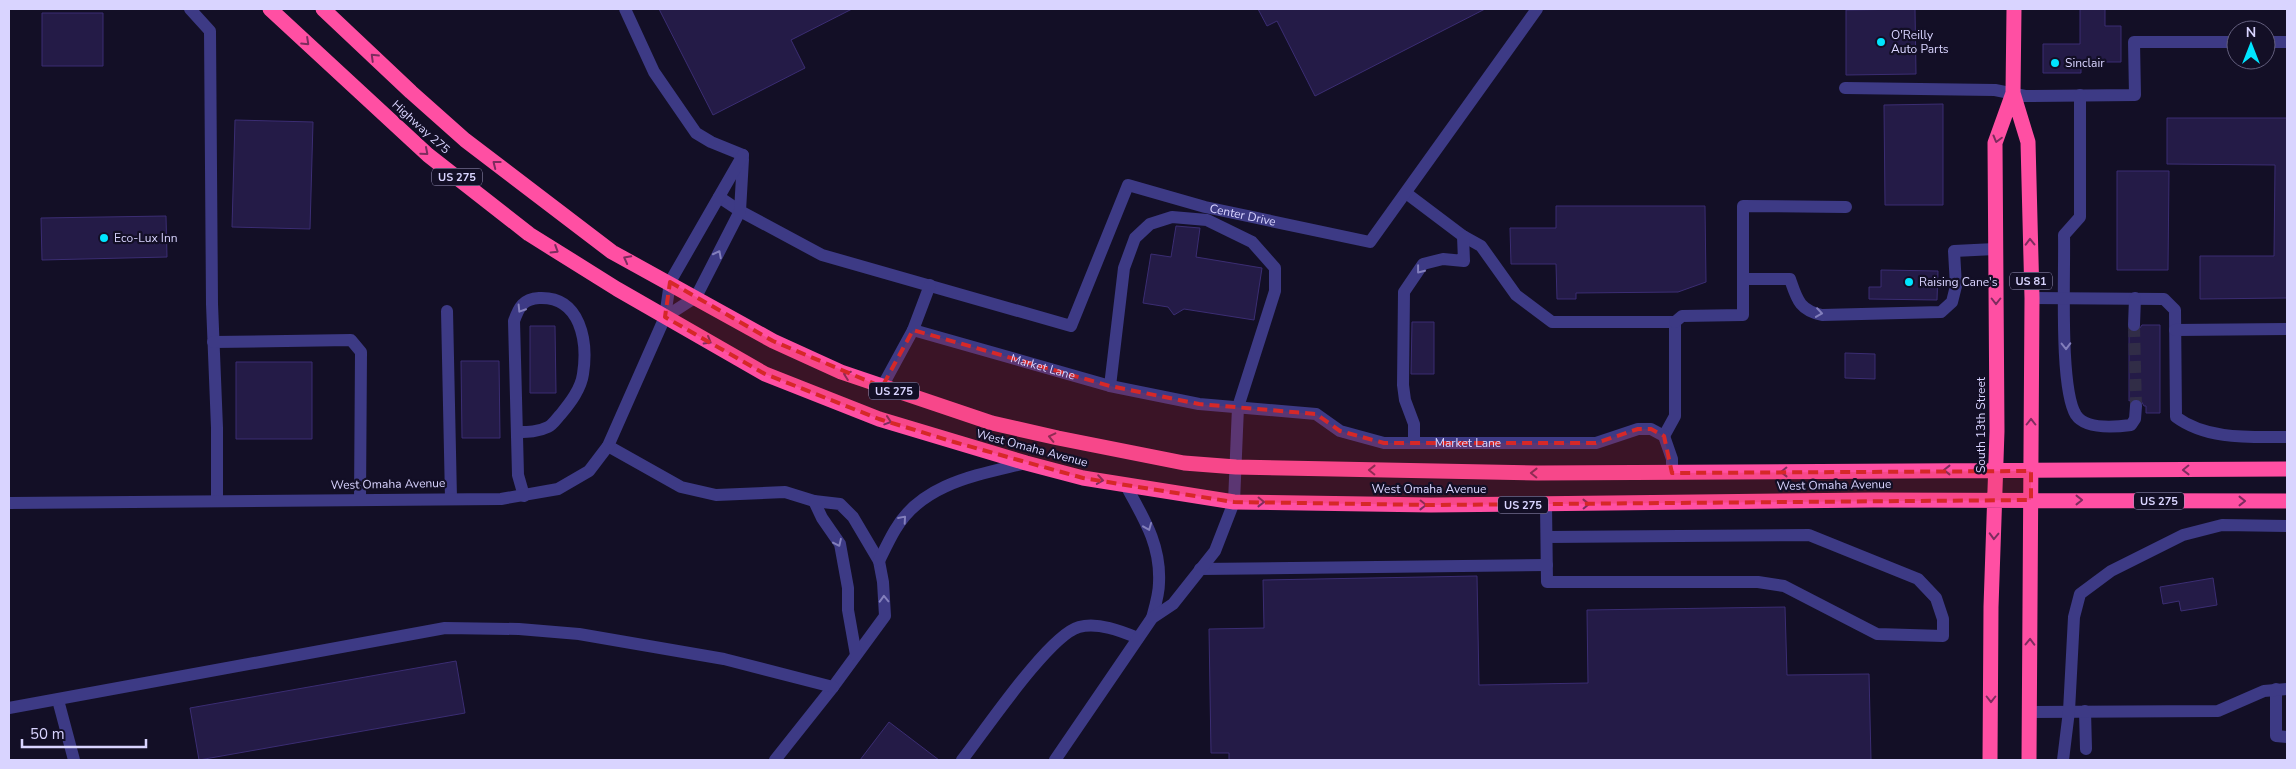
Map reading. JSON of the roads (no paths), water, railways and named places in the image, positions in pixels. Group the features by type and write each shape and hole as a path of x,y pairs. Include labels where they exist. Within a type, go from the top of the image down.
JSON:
{"highway":[{"name":"Highway 275","path":"270,9 428,155 505,216 529,234 665,317"},
{"name":"Highway 275","path":"323,9 411,92 501,168 612,252 670,282"},
{"name":"South 13th Street","path":"2014,9 2013,93 2028,142 2032,298 2029,760"},
{"name":"South 13th Street","path":"1990,760 1991,607 1996,500 1995,143 2013,93"},
{"name":"West Omaha Avenue","path":"670,282 773,341 841,372 882,387 992,423 1175,462 1236,467 1537,474 2287,469"},
{"name":"West Omaha Avenue","path":"665,317 765,374 879,419 1083,478 1234,502 1546,505 1872,500 2287,502"}],"street":[{"path":"190,9 210,31 217,501"},
{"path":"625,9 654,72 696,133 710,142 743,155"},
{"name":"Center Drive","path":"930,286 1071,326 1128,185 1205,207 1370,242 1537,9"},
{"path":"1845,88 1995,90 2025,96 2135,95 2134,42 2226,42"},
{"path":"2080,95 2080,217 2064,235 2067,388 2077,416 2090,424 2116,427 2131,425 2135,419 2136,406"},
{"path":"665,317 696,297 740,211 743,155"},
{"path":"670,282 743,155"},
{"path":"1406,193 1464,236 1481,246 1516,295 1552,322 1675,322 1682,316 1743,315 1743,206 1846,207"},
{"path":"719,197 740,211 822,255 930,286 913,330 882,387"},
{"path":"1055,760 1152,618 1173,604 1215,551 1234,502 1238,407 1273,299 1275,268 1252,242 1207,220 1172,217 1150,224 1135,238 1124,268 1110,386"},
{"path":"1414,443 1414,424 1405,400 1403,384 1404,292 1423,264 1443,259 1464,260 1464,236"},
{"path":"1743,279 1790,279 1798,302 1809,312 1822,315 1941,312 1952,302 1956,286 1954,251 1995,249"},
{"name":"West Omaha Avenue","path":"9,503 501,499 558,489 589,471 608,446 665,317 670,282"},
{"path":"518,432 532,432 550,427 572,402 583,376 582,331 576,315 561,302 547,298 529,298 520,306 514,321 518,475 524,496"},
{"path":"2032,298 2164,299 2175,310 2176,417 2190,427 2236,437 2287,437"},
{"path":"2134,325 2135,298"},
{"path":"447,311 451,499"},
{"path":"1672,473 1672,460 1664,436 1676,416 1675,322"},
{"name":"Market Lane","path":"913,330 1110,386 1200,404 1316,414 1340,431 1363,439 1384,443 1596,443 1638,429 1651,429 1664,436"},
{"path":"2175,330 2287,330"},
{"path":"214,342 351,340 356,345 361,352 360,500"},
{"path":"608,446 681,487 716,495 786,492 814,501 840,504 853,517 879,561 883,582 885,616 833,687 775,760"},
{"path":"879,561 895,528 913,508 941,487 976,475 1026,463"},
{"path":"1125,484 1145,521 1158,553 1159,585 1152,618"},
{"path":"814,501 822,518 840,544 848,588 848,610 856,655"},
{"path":"1546,505 1547,582 1758,582 1784,586 1877,634 1943,636 1943,620 1936,598 1918,579 1809,535 1547,537"},
{"path":"2063,760 2069,711 2074,617 2080,594 2111,571 2183,535 2222,525 2287,526"},
{"path":"1200,569 1547,565"},
{"path":"962,760 1042,656 1065,634 1080,627 1108,628 1138,638"},
{"path":"9,708 445,628 519,629 579,634 724,659 833,687"},
{"path":"2029,712 2218,711 2264,691 2281,689 2276,736 2287,736"},
{"path":"58,700 74,760"},
{"path":"2085,711 2086,749"}],"tunnel":[{"path":"2134,325 2136,406"}],"place":[{"name":"O'Reilly Auto Parts","path":"1881,42"},
{"name":"Sinclair","path":"2055,63"},
{"name":"Eco-Lux Inn","path":"104,238"},
{"name":"Raising Cane's","path":"1909,282"}]}
